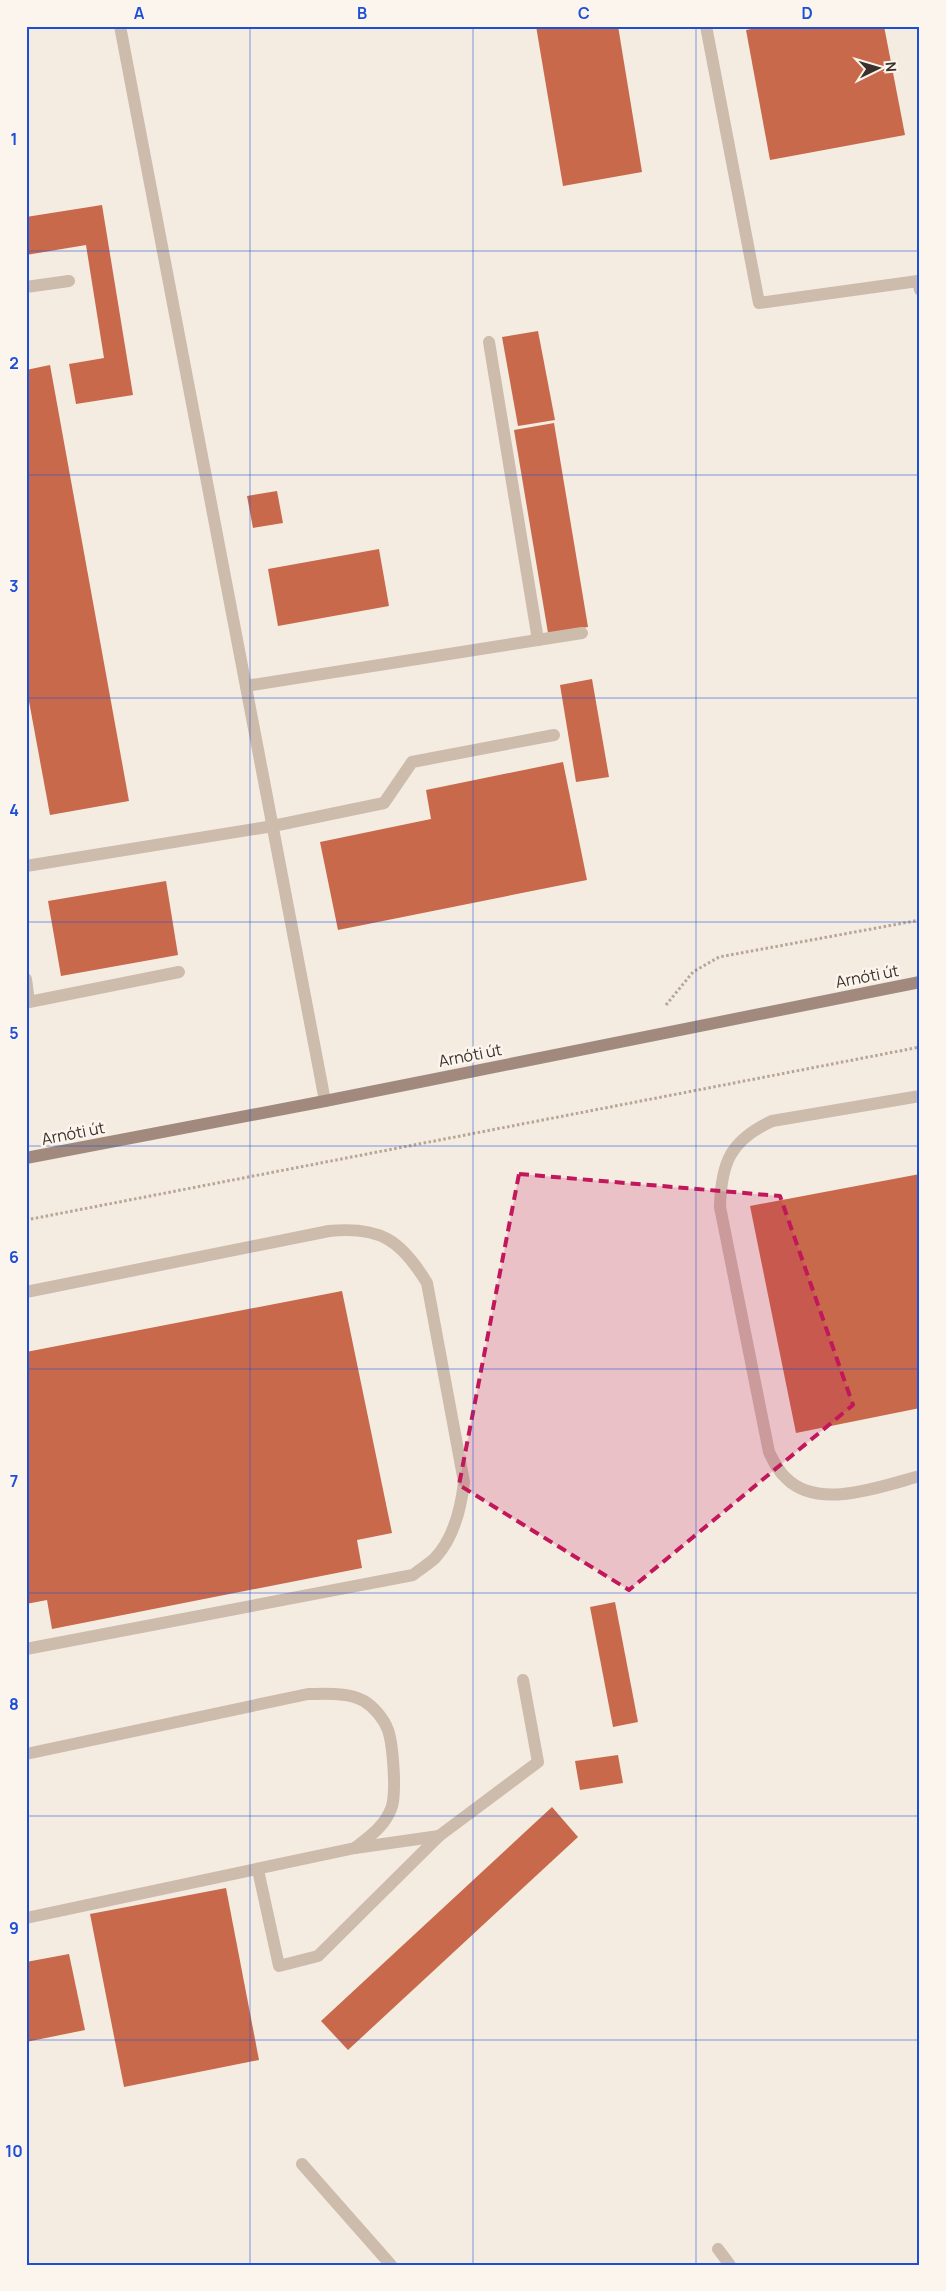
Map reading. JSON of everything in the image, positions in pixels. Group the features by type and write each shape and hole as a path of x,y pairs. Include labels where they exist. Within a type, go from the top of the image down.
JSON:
{"main road":[{"name":"Arnóti út","path":"26,1158 326,1101 920,982"}],"street":[{"path":"120,26 326,1101"},
{"path":"706,26 759,303 918,281 920,290"},
{"path":"26,287 69,281"},
{"path":"489,342 538,640"},
{"path":"246,686 582,633"},
{"path":"26,866 273,826 384,803 412,762 554,735"},
{"path":"26,979 29,1002 179,972"},
{"path":"920,1096 772,1121 752,1131 738,1144 726,1164 720,1183 720,1207 769,1452 778,1470 787,1480 802,1489 836,1495 856,1493 920,1476"},
{"path":"26,1292 329,1231 354,1229 378,1234 403,1250 414,1262 427,1283 464,1482 461,1505 450,1534 436,1557 413,1575 26,1648"},
{"path":"258,1870 279,1966 318,1956 439,1836 538,1762 523,1680"},
{"path":"26,1754 308,1694 335,1694 363,1700 378,1712 388,1730 394,1790 391,1808 379,1829 355,1848"},
{"path":"26,1918 355,1848 439,1836"},
{"path":"302,2164 391,2265"},
{"path":"718,2249 730,2265"}],"path":[{"path":"654,1035 665,1007 678,989 694,972 719,958 920,920"},
{"path":"26,1220 920,1047"}],"highlighted area":[{"path":"519,1174 780,1196 853,1405 629,1590 459,1485"}],"building":[{"path":"536,26 618,26 642,172 563,186"},
{"path":"767,26 884,26 905,135 770,160 746,30"},
{"path":"102,205 133,395 76,404 69,364 104,358 86,245 26,255 26,217"},
{"path":"538,331 555,420 518,426 502,337"},
{"path":"50,365 129,801 50,815 26,685 26,370"},
{"path":"554,423 588,627 548,633 514,430"},
{"path":"277,491 283,523 253,528 247,496"},
{"path":"379,549 389,606 278,626 268,569"},
{"path":"592,679 609,777 576,782 560,685"},
{"path":"563,762 587,880 338,930 320,842 431,819 426,790"},
{"path":"166,881 178,955 61,976 48,901"},
{"path":"920,1174 920,1408 796,1433 750,1206"},
{"path":"342,1291 392,1533 357,1540 362,1568 52,1629 47,1600 26,1604 26,1352"},
{"path":"615,1602 638,1722 613,1727 590,1607"},
{"path":"618,1755 623,1783 580,1790 575,1761"},
{"path":"552,1807 578,1837 348,2050 321,2021"},
{"path":"226,1888 259,2060 124,2087 90,1914"},
{"path":"69,1954 85,2030 26,2042 26,1962"}]}
